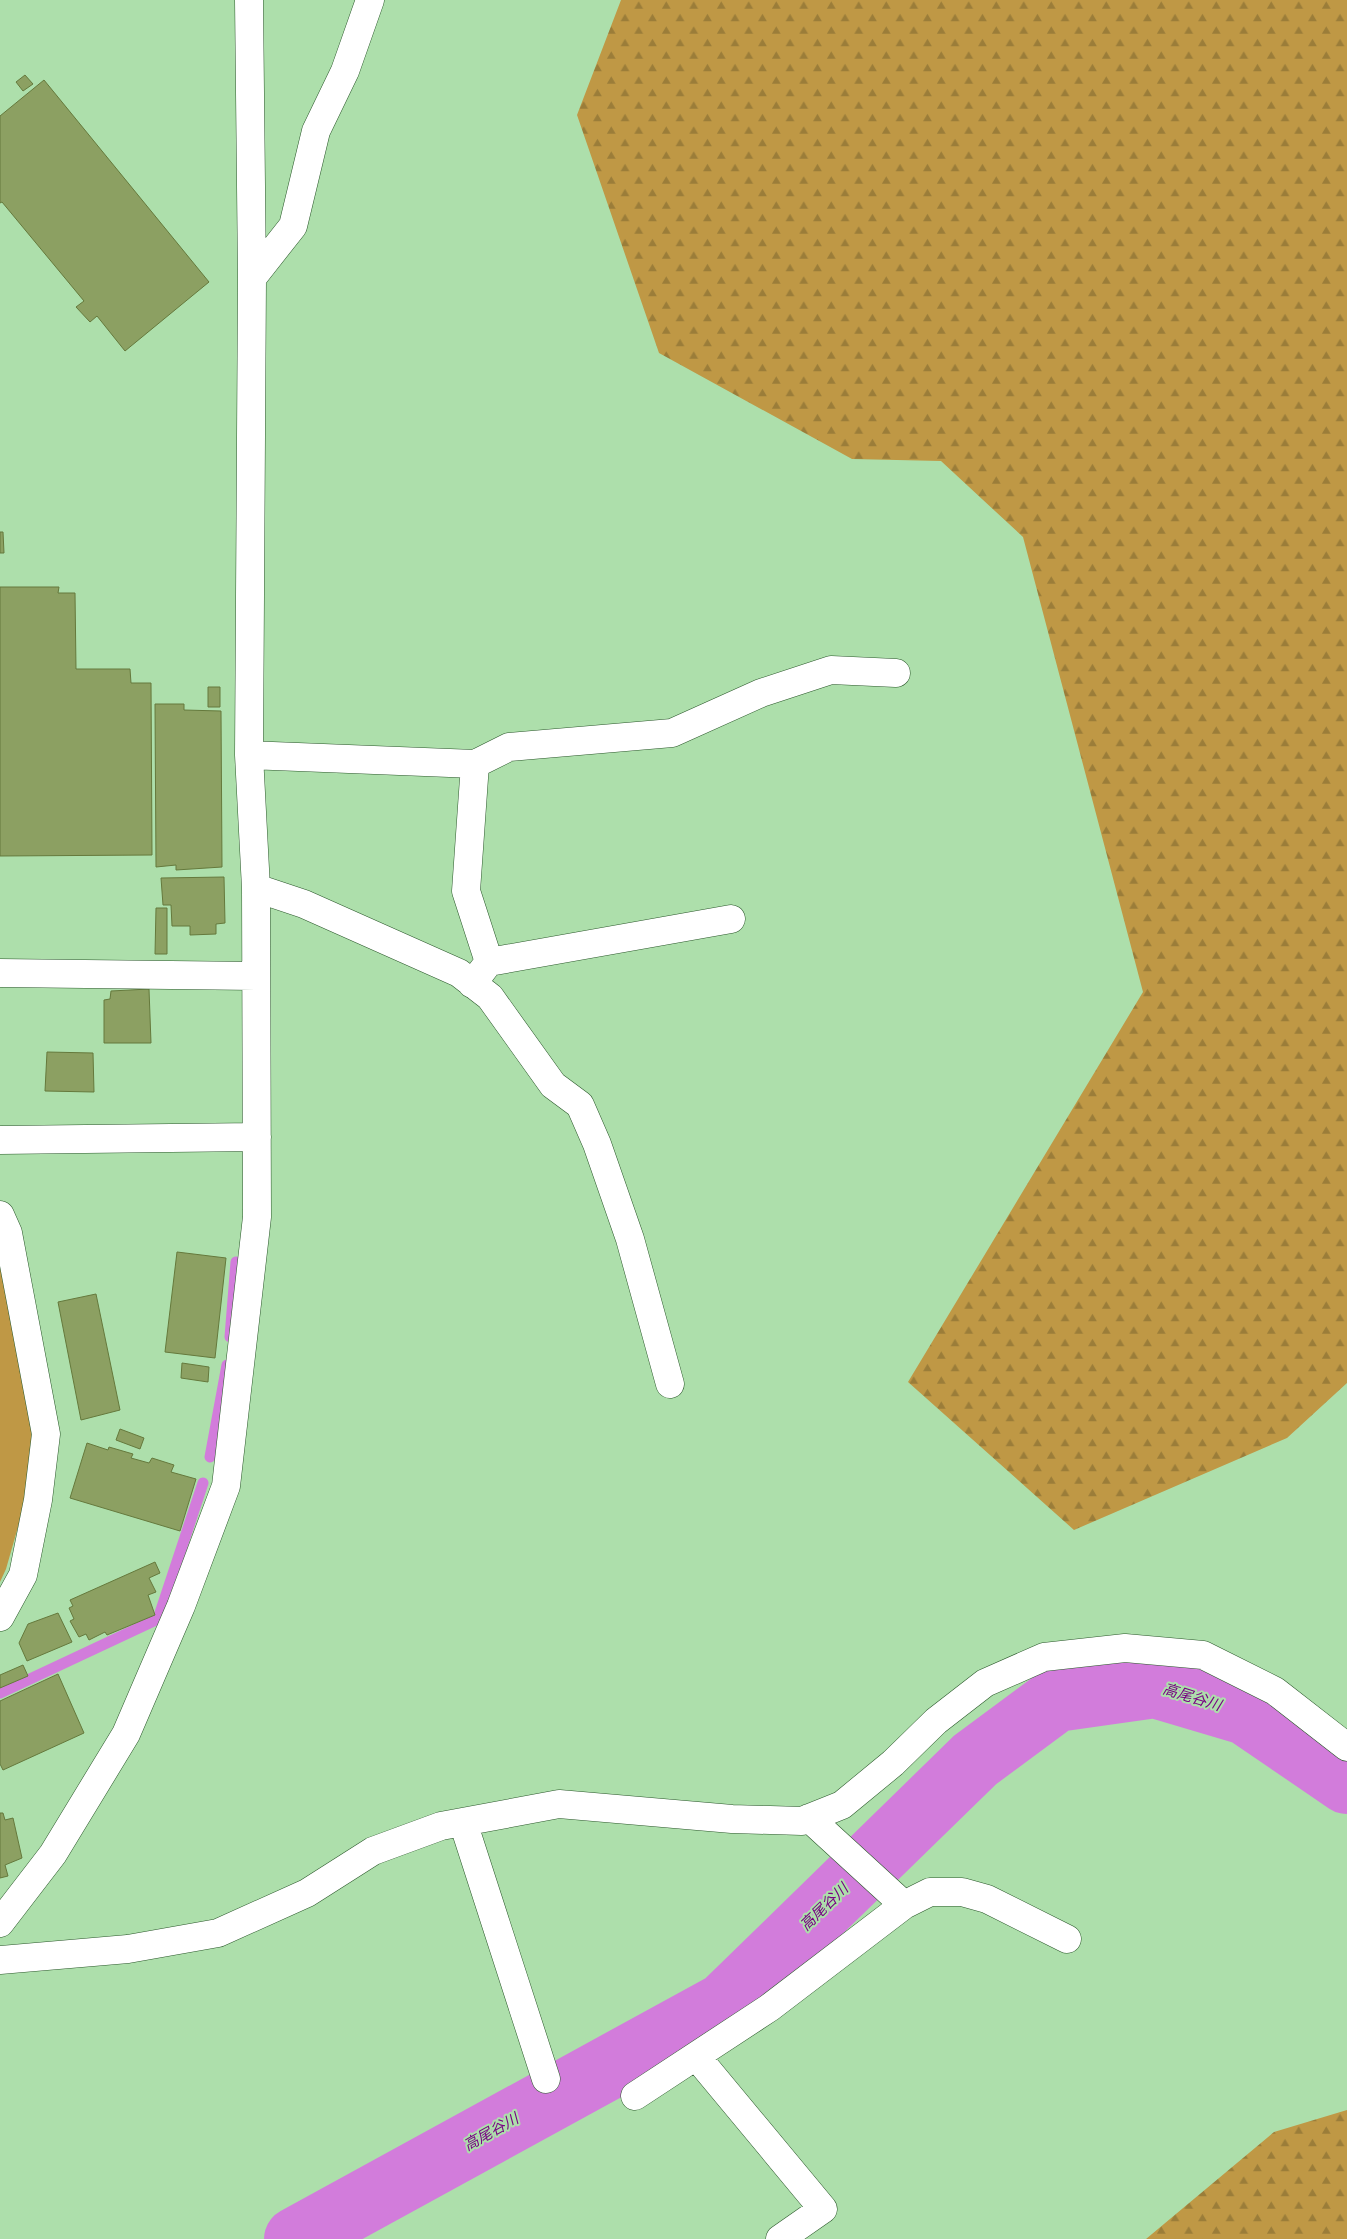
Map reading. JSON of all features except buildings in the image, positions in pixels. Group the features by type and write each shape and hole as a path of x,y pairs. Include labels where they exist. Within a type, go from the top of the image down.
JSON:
{"street":[{"path":"0,1922 54,1854 126,1734 181,1606 226,1486 257,1217 256,888 249,755 252,278 249,0"},
{"path":"252,278 293,226 316,131 345,71 370,0"},
{"path":"249,755 475,764 509,747 672,733 761,694 831,670 896,673"},
{"path":"475,764 466,891 489,962"},
{"path":"256,888 304,904 459,973 490,997 553,1085 580,1105 597,1144 630,1239 670,1384"},
{"path":"472,984 489,962 730,918"},
{"path":"0,973 256,976"},
{"path":"0,1140 257,1137"},
{"path":"0,1215 8,1233 46,1434 38,1500 23,1575 0,1617"},
{"path":"0,1960 128,1949 218,1933 307,1893 373,1851 441,1826 559,1804 732,1819 802,1821 842,1805 893,1763 936,1721 985,1683 1044,1657 1125,1648 1203,1655 1275,1691 1347,1747"},
{"path":"809,1818 904,1905"},
{"path":"463,1822 546,2079"},
{"path":"634,2096 770,2008 904,1905 930,1892 962,1892 987,1898 1067,1939"},
{"path":"696,2056 823,2209 780,2239"}],"green space":[{"path":"621,0 1347,0 1347,1383 1287,1438 1074,1530 908,1382 1143,992 1023,537 941,461 852,459 659,353 577,115"},
{"path":"0,1252 22,1359 32,1437 24,1506 6,1569 0,1582"},
{"path":"1347,2110 1347,2239 1146,2239 1274,2132"}],"waterway":[{"path":"230,1337 236,1262"},
{"path":"210,1457 227,1365"},
{"path":"0,1693 158,1619 203,1483"},
{"name":"高尾谷川","path":"296,2239 725,2004 975,1760 1056,1700 1155,1686 1246,1713 1347,1782"}]}
